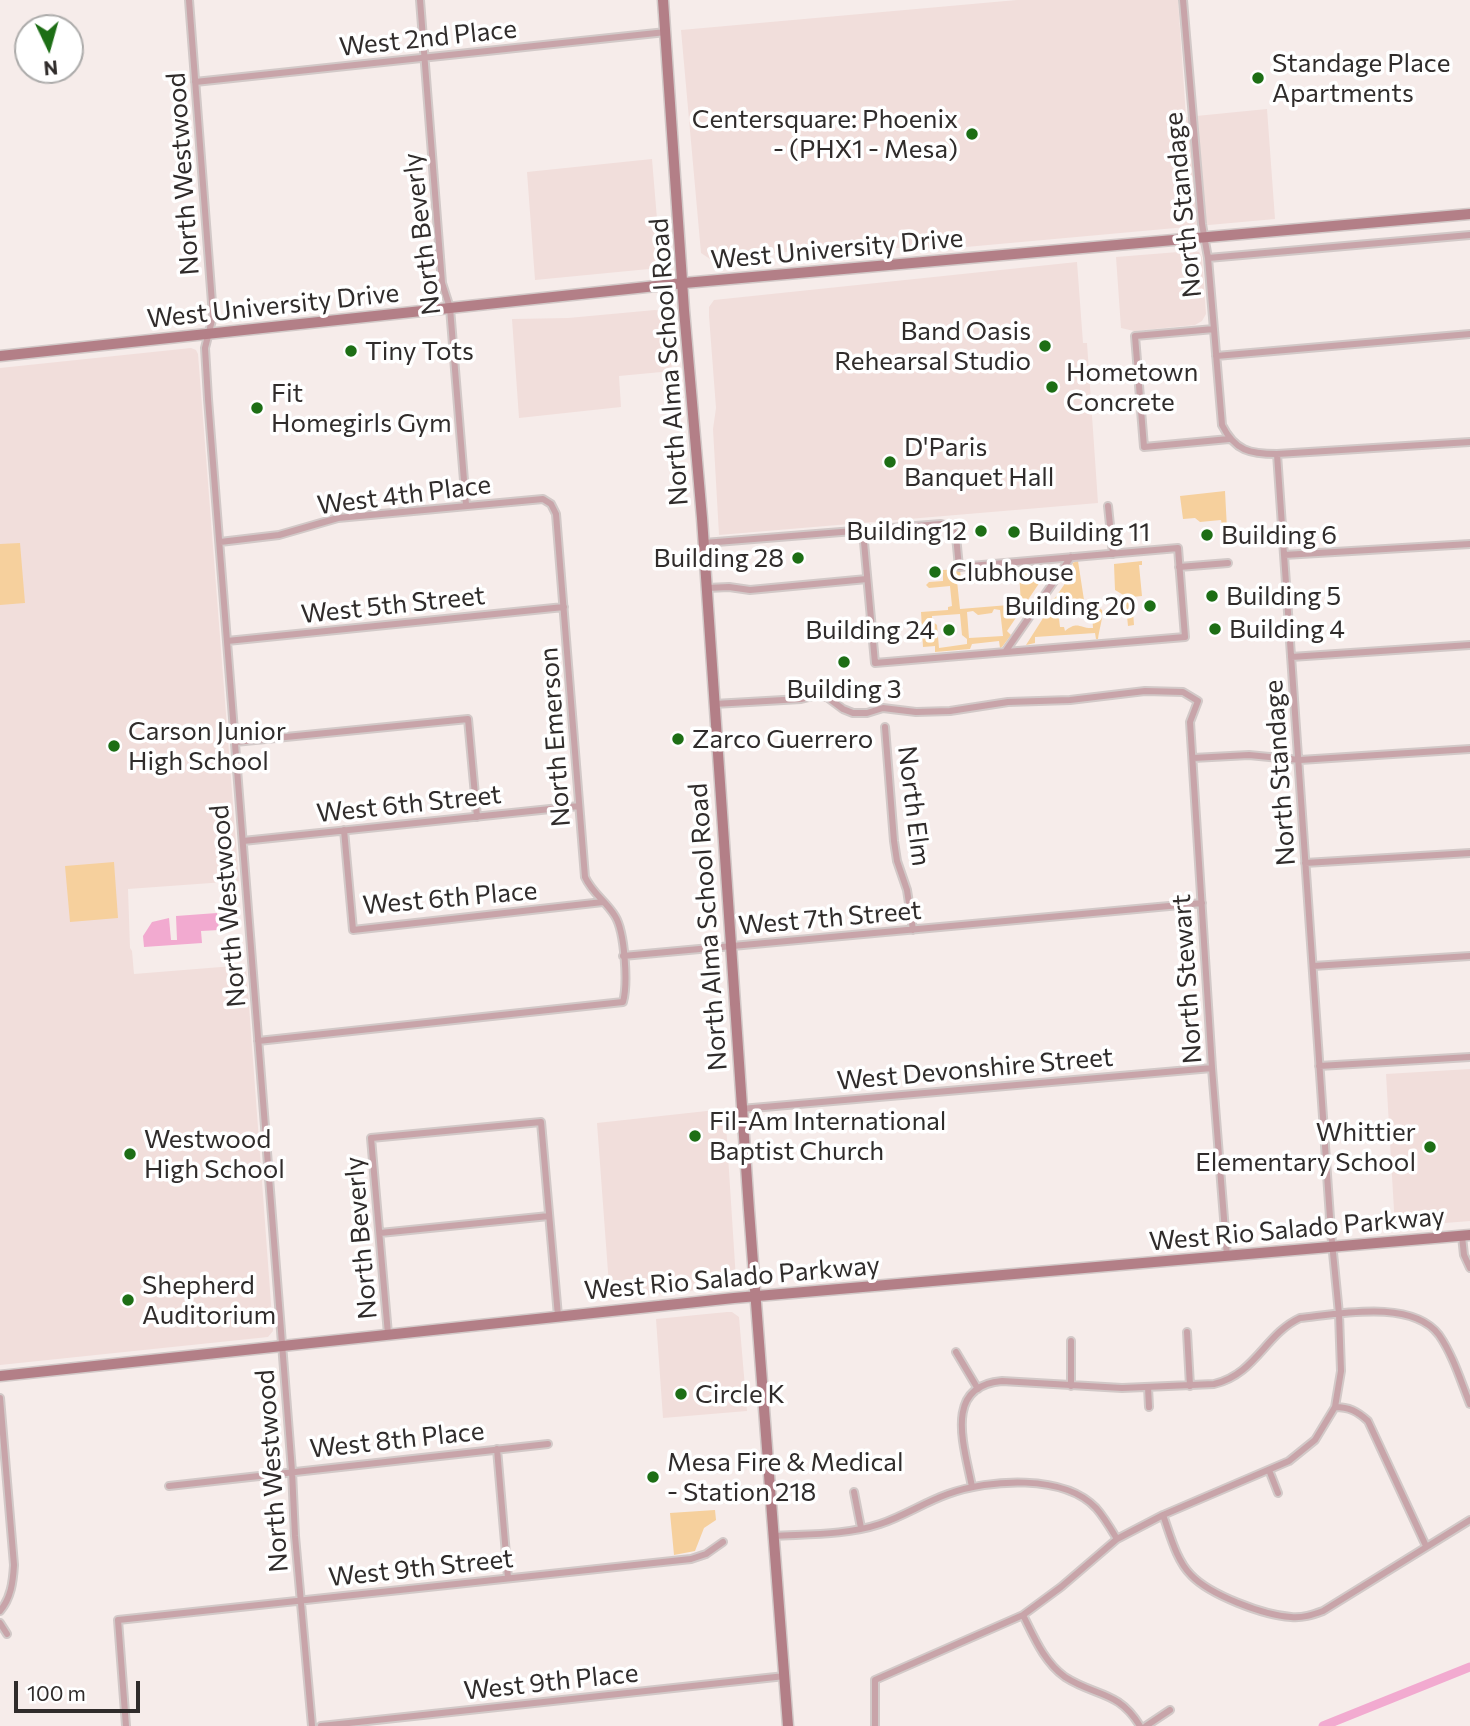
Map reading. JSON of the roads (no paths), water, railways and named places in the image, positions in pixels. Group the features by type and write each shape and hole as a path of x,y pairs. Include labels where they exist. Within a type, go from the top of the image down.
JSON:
{"main road":[{"name":"North Alma School Road","path":"663,0 704,543 741,1109 788,1726"},
{"name":"West University Drive","path":"0,356 684,283 1470,214"},
{"name":"West Rio Salado Parkway","path":"0,1376 755,1296 1466,1236"}],"street":[{"name":"North Westwood","path":"189,0 213,318 205,350 300,1601 312,1726"},
{"name":"North Beverly","path":"420,0 442,283 450,308 466,505"},
{"name":"North Standage","path":"1183,0 1222,425 1229,439"},
{"name":"West 2nd Place","path":"195,82 666,32"},
{"path":"1208,258 1470,234"},
{"path":"1214,329 1135,336 1144,447 1229,439 1246,450 1259,454 1277,454 1470,442"},
{"path":"1216,356 1470,334"},
{"name":"North Standage","path":"1277,454 1319,1066 1339,1314 1340,1371 1335,1407"},
{"name":"West 4th Place","path":"220,542 279,535 338,518 543,499 551,504"},
{"name":"North Emerson","path":"551,504 556,514 585,877 590,890 617,918 623,956"},
{"path":"1108,506 1113,554"},
{"path":"704,543 941,524 952,527 956,536 959,567 1178,548 1185,637 875,663 863,531"},
{"path":"1284,555 1470,544"},
{"path":"1005,652 1071,557"},
{"path":"1179,567 1228,563"},
{"path":"707,588 750,590 867,579"},
{"name":"West 5th Street","path":"227,641 564,607"},
{"path":"1291,657 1470,645"},
{"name":"North Stewart","path":"714,704 801,699 817,695 827,697 853,713 867,713 883,708 916,712 950,711 1008,702 1145,691 1183,692 1198,701 1190,722 1227,1256"},
{"path":"235,743 468,719 477,817"},
{"name":"North Elm","path":"885,727 894,841 897,861 908,890 913,930"},
{"path":"1193,758 1249,755 1300,760 1470,749"},
{"name":"West 6th Street","path":"243,841 579,806"},
{"name":"West 6th Place","path":"344,830 353,930 604,902"},
{"path":"1305,863 1470,853"},
{"name":"West 7th Street","path":"623,956 1202,903"},
{"path":"258,1041 623,1002 626,993 623,956"},
{"path":"1313,965 1470,956"},
{"path":"1319,1066 1470,1057"},
{"name":"West Devonshire Street","path":"741,1109 1212,1068"},
{"name":"North Beverly","path":"388,1334 372,1138 541,1122 549,1216"},
{"path":"380,1233 549,1216 558,1316"},
{"path":"1466,1236 1464,1255 1470,1268"},
{"path":"972,1488 961,1418 964,1404 987,1382 1148,1387 1214,1384 1227,1381 1250,1366 1286,1325 1300,1318 1397,1312 1427,1325 1438,1335 1470,1404"},
{"path":"1186,1332 1190,1386"},
{"path":"1071,1342 1071,1386"},
{"path":"956,1352 978,1389"},
{"path":"1148,1387 1149,1407"},
{"path":"0,1398 10,1506 13,1583 0,1611"},
{"path":"875,1726 874,1680 1023,1615 1061,1587 1117,1539 1163,1515 1289,1461 1315,1440 1335,1407 1347,1407 1368,1421 1426,1546"},
{"name":"West 8th Place","path":"169,1486 280,1476 292,1471 548,1444"},
{"path":"497,1448 508,1578"},
{"path":"1269,1470 1278,1493"},
{"path":"774,1536 881,1524 952,1492 1032,1483 1056,1485 1095,1507 1117,1539"},
{"path":"854,1492 861,1528"},
{"path":"1,1507 10,1506"},
{"path":"1163,1515 1181,1560 1190,1574 1203,1585 1213,1592 1257,1609 1290,1617 1307,1617 1323,1611 1470,1520"},
{"name":"West 9th Street","path":"126,1726 118,1620 691,1559 706,1554 723,1542"},
{"path":"1023,1615 1037,1645 1062,1675 1078,1685 1108,1695 1121,1703 1132,1713 1140,1726"},
{"path":"0,1623 8,1634"},
{"name":"West 9th Place","path":"321,1726 785,1676"},
{"path":"1146,1726 1170,1710"}],"waterway":[{"path":"1323,1726 1470,1667"}],"place":[{"name":"Standage Place Apartments","path":"1258,78"},
{"name":"Centersquare: Phoenix - (PHX1 - Mesa)","path":"972,134"},
{"name":"Band Oasis Rehearsal Studio","path":"1045,346"},
{"name":"Tiny Tots","path":"351,351"},
{"name":"Hometown Concrete","path":"1052,387"},
{"name":"Fit Homegirls Gym","path":"257,408"},
{"name":"D'Paris Banquet Hall","path":"890,462"},
{"name":"Building12","path":"981,531"},
{"name":"Building 11","path":"1014,532"},
{"name":"Building 6","path":"1207,535"},
{"name":"Building 28","path":"798,558"},
{"name":"Clubhouse","path":"935,572"},
{"name":"Building 5","path":"1212,596"},
{"name":"Building 20","path":"1150,606"},
{"name":"Building 4","path":"1215,629"},
{"name":"Building 24","path":"949,630"},
{"name":"Building 3","path":"844,662"},
{"name":"Zarco Guerrero","path":"678,739"},
{"name":"Carson Junior High School","path":"114,746"},
{"name":"Fil-Am International Baptist Church","path":"695,1136"},
{"name":"Whittier Elementary School","path":"1430,1147"},
{"name":"Westwood High School","path":"130,1154"},
{"name":"Shepherd Auditorium","path":"128,1300"},
{"name":"Circle K","path":"681,1394"},
{"name":"Mesa Fire & Medical - Station 218","path":"653,1477"}]}
